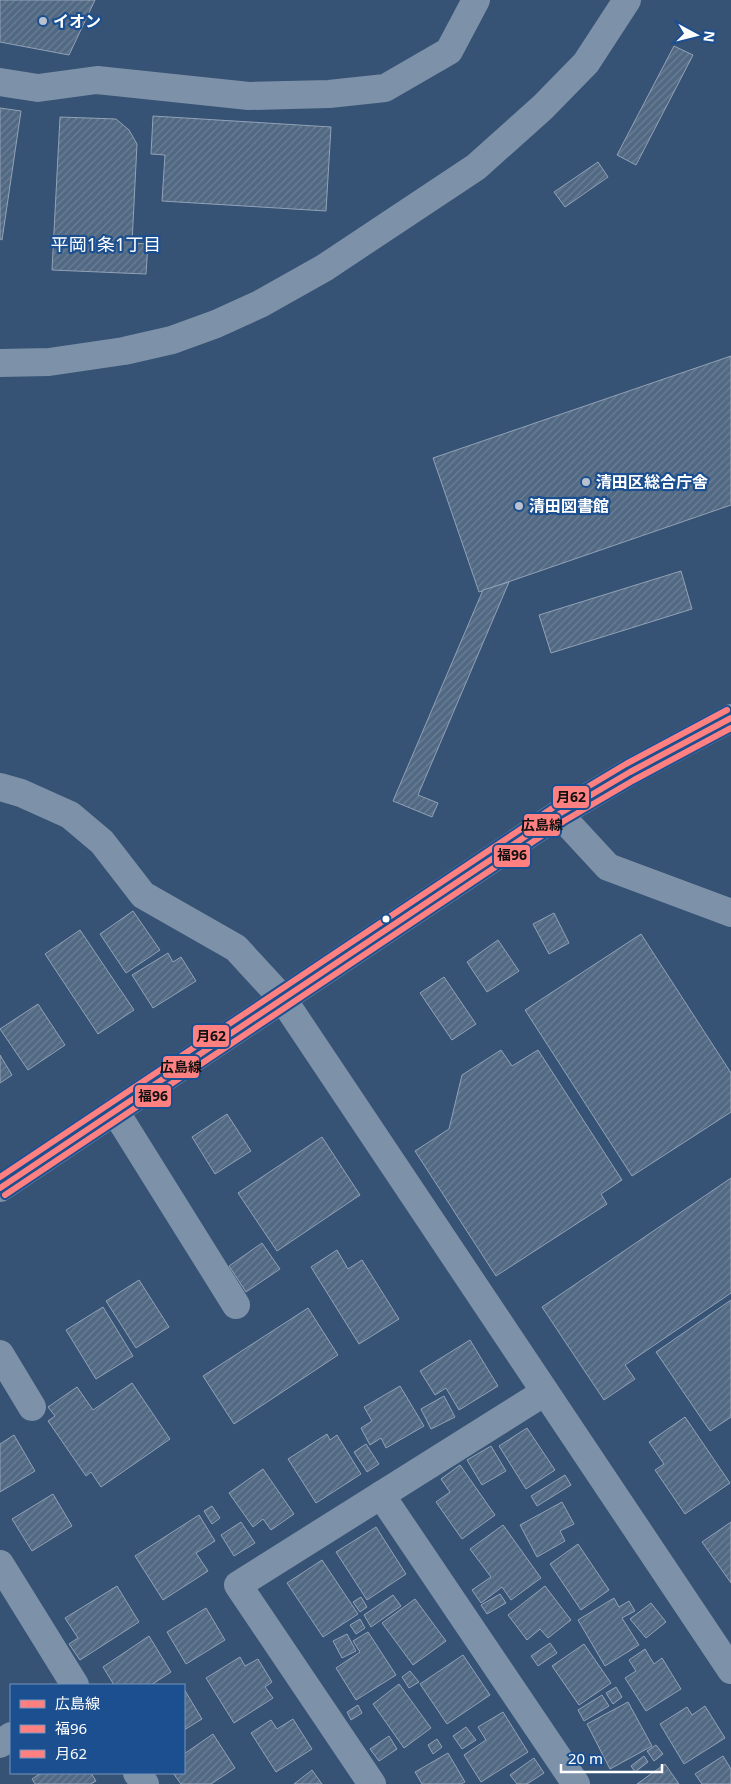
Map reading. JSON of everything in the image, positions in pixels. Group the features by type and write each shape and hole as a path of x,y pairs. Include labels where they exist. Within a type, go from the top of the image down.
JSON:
{"street":[{"path":"0,82 38,88 97,80 249,96 329,94 385,88 449,51 476,0"},
{"path":"0,363 58,360 124,351 172,340 252,308 324,268 476,166 498,147 543,107 586,63 627,0"},
{"path":"0,1188 559,814 630,772 731,718"},
{"path":"0,787 21,793 70,815 102,842 143,895 236,948 282,998 731,1670"},
{"path":"559,814 608,867 731,913"},
{"path":"115,1111 236,1305"},
{"path":"0,1354 32,1407"},
{"path":"372,1784 238,1585 545,1392"},
{"path":"381,1495 576,1784"},
{"path":"0,1564 74,1684"}],"building":[{"name":"イオン","path":"0,0 95,0 69,55 0,42"},
{"path":"674,46 693,55 636,165 617,155"},
{"path":"0,108 21,111 2,240 0,239"},
{"path":"153,116 331,127 326,211 162,201 165,155 151,154"},
{"path":"60,117 116,119 129,130 137,144 132,243 148,244 146,274 52,270"},
{"path":"598,162 608,177 565,207 554,192"},
{"name":"清田区総合庁舎","path":"731,356 731,505 479,592 433,458"},
{"path":"681,571 692,609 551,653 539,615"},
{"path":"509,582 418,795 438,803 432,817 393,801 483,590"},
{"path":"133,911 160,950 126,973 100,934"},
{"path":"554,913 569,943 549,954 533,924"},
{"path":"80,930 134,1010 98,1034 45,954"},
{"path":"641,934 731,1073 731,1112 632,1176 525,1010"},
{"path":"498,940 519,971 487,992 467,962"},
{"path":"168,953 173,962 181,957 196,981 153,1008 132,975"},
{"path":"444,977 476,1024 452,1040 420,993"},
{"path":"38,1004 65,1045 28,1070 0,1029"},
{"path":"501,1050 512,1066 538,1050 622,1180 601,1194 607,1204 496,1276 415,1151 449,1129 462,1075"},
{"path":"0,1055 12,1075 0,1083"},
{"path":"227,1114 251,1151 215,1174 192,1137"},
{"path":"322,1137 360,1195 277,1251 238,1193"},
{"path":"731,1178 731,1293 625,1365 635,1379 604,1400 542,1307"},
{"path":"262,1243 280,1269 246,1292 229,1266"},
{"path":"337,1250 348,1269 362,1260 399,1319 359,1344 311,1267"},
{"path":"139,1280 169,1327 136,1348 106,1301"},
{"path":"731,1300 731,1417 710,1431 656,1352"},
{"path":"103,1307 133,1356 96,1379 66,1330"},
{"path":"308,1308 338,1355 234,1424 203,1376"},
{"path":"470,1340 498,1386 459,1410 446,1388 435,1395 420,1371"},
{"path":"132,1383 170,1439 101,1487 91,1472 86,1476 48,1421 55,1416 48,1407 77,1387 93,1410"},
{"path":"400,1386 424,1426 386,1448 381,1438 370,1445 361,1428 372,1421 364,1407"},
{"path":"444,1396 455,1417 431,1429 421,1409"},
{"path":"685,1417 730,1483 685,1514 655,1470 664,1464 649,1442"},
{"path":"527,1428 555,1470 526,1489 499,1446"},
{"path":"327,1434 330,1440 337,1435 361,1474 316,1503 288,1459"},
{"path":"14,1435 35,1471 0,1492 0,1444"},
{"path":"366,1444 379,1464 367,1472 354,1452"},
{"path":"491,1446 506,1471 482,1485 467,1460"},
{"path":"460,1465 495,1515 462,1539 436,1502 450,1492 441,1479"},
{"path":"263,1469 294,1514 271,1530 263,1519 253,1527 229,1493"},
{"path":"565,1475 571,1485 537,1506 531,1496"},
{"path":"53,1494 72,1526 32,1551 12,1519"},
{"path":"562,1502 574,1524 560,1531 565,1541 537,1557 520,1525"},
{"path":"212,1506 220,1518 212,1524 204,1511"},
{"path":"199,1515 215,1541 196,1553 208,1571 163,1600 135,1556"},
{"path":"241,1522 255,1543 234,1556 221,1535"},
{"path":"731,1522 731,1583 702,1542"},
{"path":"503,1525 541,1578 511,1600 502,1587 481,1603 472,1590 491,1577 470,1549"},
{"path":"376,1527 406,1574 367,1600 336,1552"},
{"path":"578,1544 609,1590 581,1610 550,1564"},
{"path":"322,1560 358,1614 323,1637 287,1583"},
{"path":"117,1586 139,1622 80,1660 69,1644 78,1638 65,1618"},
{"path":"545,1586 571,1620 548,1638 540,1629 527,1640 508,1615"},
{"path":"500,1594 506,1603 487,1614 481,1605"},
{"path":"393,1595 401,1606 371,1627 364,1615"},
{"path":"361,1597 367,1607 360,1612 353,1602"},
{"path":"614,1598 619,1607 629,1601 635,1611 622,1618 639,1645 605,1666 578,1620"},
{"path":"415,1599 446,1641 413,1665 382,1623"},
{"path":"651,1603 666,1622 646,1638 630,1619"},
{"path":"206,1608 225,1640 186,1664 167,1632"},
{"path":"360,1619 365,1628 356,1634 350,1625"},
{"path":"368,1632 396,1675 356,1700 336,1668 360,1652 353,1641"},
{"path":"347,1634 356,1651 342,1658 333,1641"},
{"path":"149,1636 171,1672 153,1684 113,1684 103,1667"},
{"path":"550,1643 557,1653 538,1666 531,1656"},
{"path":"584,1644 611,1683 579,1705 552,1666"},
{"path":"645,1649 654,1664 662,1658 681,1689 646,1711 625,1678 636,1671 629,1660"},
{"path":"463,1655 490,1695 447,1724 420,1684"},
{"path":"240,1657 245,1666 258,1659 272,1682 265,1687 273,1698 234,1723 206,1678"},
{"path":"410,1671 419,1682 409,1688 402,1677"},
{"path":"399,1684 431,1728 404,1748 373,1704"},
{"path":"616,1687 622,1697 613,1704 606,1693"},
{"path":"185,1691 202,1719 185,1729"},
{"path":"602,1695 609,1706 584,1721 578,1710"},
{"path":"628,1702 652,1746 610,1769 587,1724"},
{"path":"358,1705 362,1713 351,1720 347,1712"},
{"path":"705,1706 725,1738 684,1764 660,1724 687,1707 692,1715"},
{"path":"503,1712 528,1752 481,1782 464,1755 486,1740 478,1727"},
{"path":"293,1719 312,1749 276,1772 251,1733 271,1720 277,1729"},
{"path":"466,1727 476,1740 462,1749 453,1736"},
{"path":"213,1734 235,1768 211,1784 181,1784 174,1774 185,1774 185,1753"},
{"path":"389,1736 397,1749 379,1761 370,1749"},
{"path":"437,1739 442,1747 433,1754 428,1745"},
{"path":"656,1745 663,1754 654,1761 647,1751"},
{"path":"448,1753 465,1782 461,1784 422,1784 415,1772"},
{"path":"644,1756 648,1762 635,1772 631,1766"},
{"path":"723,1756 731,1769 731,1784 702,1784 695,1774"},
{"path":"534,1758 544,1773 527,1784 517,1784 510,1775"},
{"path":"665,1764 679,1784 637,1784"},
{"path":"312,1770 322,1784 294,1784"},
{"path":"40,1774 92,1774 96,1781 91,1784 35,1784 32,1779"}],"transit line":[{"name":"月62","path":"0,1177 554,807 626,764 727,710"},
{"name":"広島線","path":"0,1188 559,814 630,772 731,718"},
{"name":"福96","path":"5,1195 564,821 634,780 731,728"}],"place":[{"name":"イオン","path":"43,21"},
{"name":"清田区総合庁舎","path":"586,482"},
{"name":"清田図書館","path":"519,506"}],"district":[{"name":"平岡1条1丁目","path":"106,245"}]}
